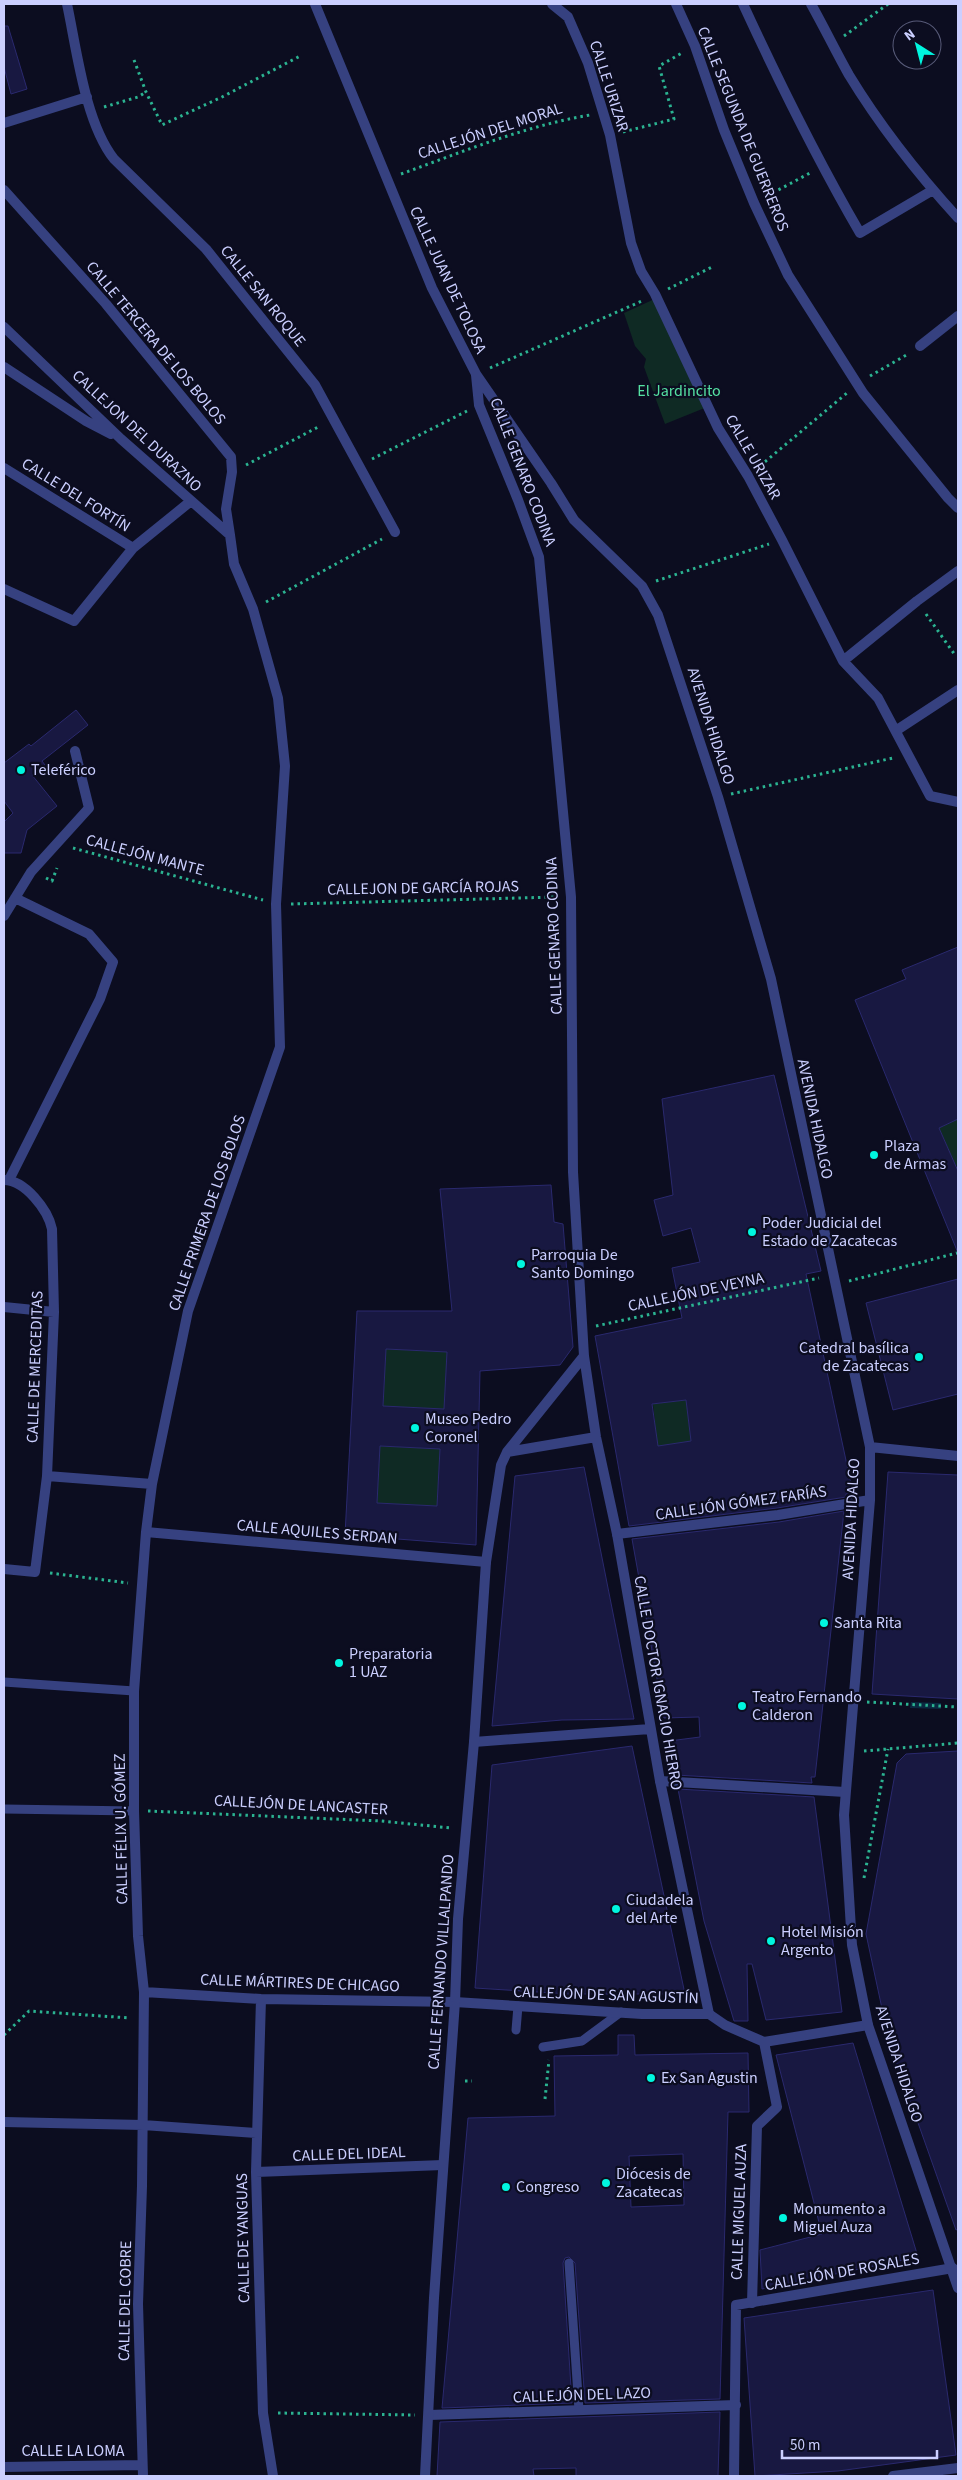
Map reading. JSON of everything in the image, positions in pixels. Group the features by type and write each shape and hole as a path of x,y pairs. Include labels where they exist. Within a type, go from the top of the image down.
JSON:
{"street":[{"name":"CALLE SAN ROQUE","path":"67,4 90,111 102,144 114,159 206,250 315,385 395,532"},
{"name":"CALLE JUAN DE TOLOSA","path":"315,4 432,288 476,374 552,483 574,520 642,586"},
{"name":"CALLE URIZAR","path":"552,4 568,17 588,63 610,135 631,243 641,271 655,294 718,428 748,476 843,662 878,698 910,754 930,796 958,802"},
{"name":"CALLE SEGUNDA DE GUERREROS","path":"676,4 695,46 724,130 754,203 788,275 858,384 948,498 958,508"},
{"path":"743,4 782,89 822,167 860,234 933,190"},
{"path":"811,4 849,74 880,121 933,190 958,218"},
{"path":"4,123 88,97"},
{"name":"CALLE TERCERA DE LOS BOLOS","path":"4,190 106,304 191,405 231,458 232,472 226,509 230,535"},
{"path":"920,346 958,316"},
{"name":"CALLEJON DEL DURAZNO","path":"4,327 121,439 230,535"},
{"path":"4,367 86,421 121,439"},
{"name":"CALLE GENARO CODINA","path":"476,374 479,406 518,500 539,557 571,897 573,1172 584,1356"},
{"name":"CALLE DEL FORTÍN","path":"4,468 133,548"},
{"path":"4,589 74,620 133,548 191,501"},
{"name":"CALLE PRIMERA DE LOS BOLOS","path":"146,1532 152,1484 188,1311 280,1047 276,904 285,766 278,698 253,609 234,564 230,535"},
{"path":"843,662 917,601 958,571"},
{"name":"AVENIDA HIDALGO","path":"642,586 658,614 718,797 771,980 834,1285 870,1447 870,1500 844,1815 852,1945 868,2025 956,2268 958,2288"},
{"path":"897,730 958,690"},
{"path":"4,916 31,872 89,808 75,751"},
{"path":"7,1180 100,999 113,962 89,934 15,898"},
{"name":"CALLE DE MERCEDITAS","path":"7,1180 28,1191 50,1218 52,1228 54,1312 47,1476 35,1572"},
{"path":"4,1307 54,1312"},
{"path":"507,1452 584,1356"},
{"name":"CALLE DOCTOR IGNACIO HIERRO","path":"584,1356 596,1437 617,1534 650,1729 710,2014"},
{"path":"507,1452 596,1437"},
{"path":"870,1447 958,1456"},
{"name":"CALLE FERNANDO VILLALPANDO","path":"425,2476 434,2298 455,2002 458,1919 474,1742 486,1562 501,1465 507,1452"},
{"path":"47,1476 152,1484"},
{"name":"CALLEJÓN GÓMEZ FARÍAS","path":"617,1534 778,1515 870,1500"},
{"name":"CALLE AQUILES SERDAN","path":"146,1532 486,1562"},
{"name":"CALLE FÉLIX U. GÓMEZ","path":"143,2126 142,2018 144,1992 138,1936 134,1811 134,1691 146,1532"},
{"path":"4,1569 35,1572"},
{"path":"474,1742 650,1729"},
{"path":"660,1781 845,1792"},
{"name":"CALLE MÁRTIRES DE CHICAGO","path":"144,1992 261,1999 455,2002"},
{"name":"CALLE DE YANGUAS","path":"261,1999 256,2172 263,2413 273,2476"},
{"name":"CALLEJÓN DE SAN AGUSTÍN","path":"455,2002 621,2012 710,2014 725,2025 764,2042"},
{"path":"764,2042 868,2025"},
{"name":"CALLE MIGUEL AUZA","path":"752,2303 757,2126 777,2107 764,2042"},
{"path":"4,2122 143,2126 256,2133"},
{"name":"CALLE DEL COBRE","path":"143,2126 138,2304 143,2476"},
{"name":"CALLE DEL IDEAL","path":"256,2172 443,2166"},
{"name":"CALLEJÓN DE ROSALES","path":"736,2405 736,2306 956,2268"},
{"path":"734,2476 736,2405"},
{"name":"CALLEJÓN DEL LAZO","path":"429,2416 736,2405"},
{"name":"CALLE LA LOMA","path":"4,2467 142,2465"},
{"path":"893,2476 958,2468"}],"lane":[{"path":"4,1682 134,1691"},
{"path":"4,1809 134,1811"},
{"path":"516,2030 518,2006"},
{"path":"547,2049 582,2041 621,2012"},
{"path":"569,2263 579,2410"}],"path":[{"path":"833,44 888,4"},
{"path":"610,135 674,119 660,66 695,46"},
{"path":"134,60 146,92 162,125 222,97 302,55"},
{"path":"90,111 138,97 146,92"},
{"name":"CALLEJÓN DEL MORAL","path":"386,179 493,141 570,118 603,113"},
{"path":"754,203 822,167"},
{"path":"476,374 714,266"},
{"path":"748,476 858,384 920,346"},
{"path":"360,465 479,406"},
{"path":"232,472 334,419"},
{"path":"253,609 395,532"},
{"path":"642,586 782,540"},
{"path":"917,601 955,655"},
{"path":"718,797 910,754"},
{"name":"CALLEJÓN MANTE","path":"65,846 276,904"},
{"path":"31,872 52,881 59,864"},
{"name":"CALLEJON DE GARCÍA ROJAS","path":"276,904 571,897"},
{"path":"834,1285 957,1253"},
{"name":"CALLEJÓN DE VEYNA","path":"583,1329 815,1279"},
{"path":"35,1572 142,1584"},
{"path":"852,1701 958,1707"},
{"path":"861,1751 958,1743"},
{"path":"864,1881 888,1749"},
{"name":"CALLEJÓN DE LANCASTER","path":"134,1811 381,1821 465,1830"},
{"path":"4,2035 29,2011 142,2018"},
{"path":"545,2099 547,2049"},
{"path":"465,2081 472,2081"},
{"path":"263,2413 429,2416"}],"green space":[{"name":"El Jardincito","path":"659,297 712,405 665,424 644,367 646,359 635,346 624,313"},
{"path":"958,1119 958,1165 956,1166 939,1128"},
{"path":"386,1349 447,1352 444,1409 383,1406"},
{"path":"686,1400 691,1441 654,1456 639,1424 655,1422 653,1404"},
{"path":"380,1446 440,1449 437,1506 377,1503"}],"water":[{"path":"911,1702 941,1703 941,1709 910,1708"}],"building":[{"path":"4,26 8,26 27,89 11,94 4,67"},
{"name":"Teleférico","path":"76,710 88,725 42,761 45,765 32,775 57,806 27,830 21,853 4,853 4,822 13,813 4,801 4,763 29,744 31,746"},
{"path":"958,947 958,1119 939,1128 958,1171 958,1253 855,1000 906,979 902,970"},
{"path":"774,1075 821,1271 806,1274 853,1493 846,1494 846,1497 777,1508 629,1526 595,1336 682,1318 672,1268 700,1262 691,1228 663,1236 654,1200 673,1195 662,1099","holes":["686,1400 691,1441 658,1446 652,1404"]},
{"path":"551,1185 554,1222 563,1224 573,1347 560,1365 480,1371 476,1545 345,1535 357,1311 452,1311 440,1189","holes":["386,1349 447,1352 444,1409 383,1406","380,1446 440,1449 437,1506 377,1503"]},
{"name":"Catedral basílica de Zacatecas","path":"958,1279 958,1394 893,1410 866,1303"},
{"path":"584,1467 634,1719 562,1720 492,1726 515,1476"},
{"path":"888,1472 958,1475 958,1699 872,1694"},
{"path":"844,1511 815,1777 811,1777 812,1783 676,1775 669,1741 700,1737 699,1717 664,1718 632,1539 779,1522"},
{"path":"632,1746 685,1994 569,1994 475,1988 492,1765"},
{"path":"958,1751 958,2229 956,2230 889,2041 866,1934 897,1763 906,1754"},
{"path":"678,1789 814,1797 842,2012 766,2020 752,1964 747,1964 748,2021 734,2021 704,1921"},
{"path":"618,2035 634,2035 635,2055 748,2053 749,2112 728,2112 720,2399 585,2403 575,2263 569,2257 565,2258 563,2263 572,2403 442,2408 468,2118 555,2116 554,2056 618,2055","holes":["683,2154 684,2205 631,2207 629,2156"]},
{"path":"853,2043 918,2257 762,2289 760,2250 822,2234 776,2055"},
{"path":"933,2290 956,2455 838,2471 755,2476 744,2318"},
{"path":"720,2412 718,2476 576,2476 576,2468 533,2469 534,2476 437,2476 440,2422"}],"place":[{"name":"Teleférico","path":"21,770"},
{"name":"Plaza de Armas","path":"874,1155"},
{"name":"Poder Judicial del Estado de Zacatecas","path":"752,1232"},
{"name":"Parroquia De Santo Domingo","path":"521,1264"},
{"name":"Catedral basílica de Zacatecas","path":"919,1357"},
{"name":"Museo Pedro Coronel","path":"415,1428"},
{"name":"Santa Rita","path":"824,1623"},
{"name":"Preparatoria 1 UAZ","path":"339,1663"},
{"name":"Teatro Fernando Calderon","path":"742,1706"},
{"name":"Ciudadela del Arte","path":"616,1909"},
{"name":"Hotel Misión Argento","path":"771,1941"},
{"name":"Ex San Agustin","path":"651,2078"},
{"name":"Diócesis de Zacatecas","path":"606,2183"},
{"name":"Congreso","path":"506,2187"},
{"name":"Monumento a Miguel Auza","path":"783,2218"}]}
